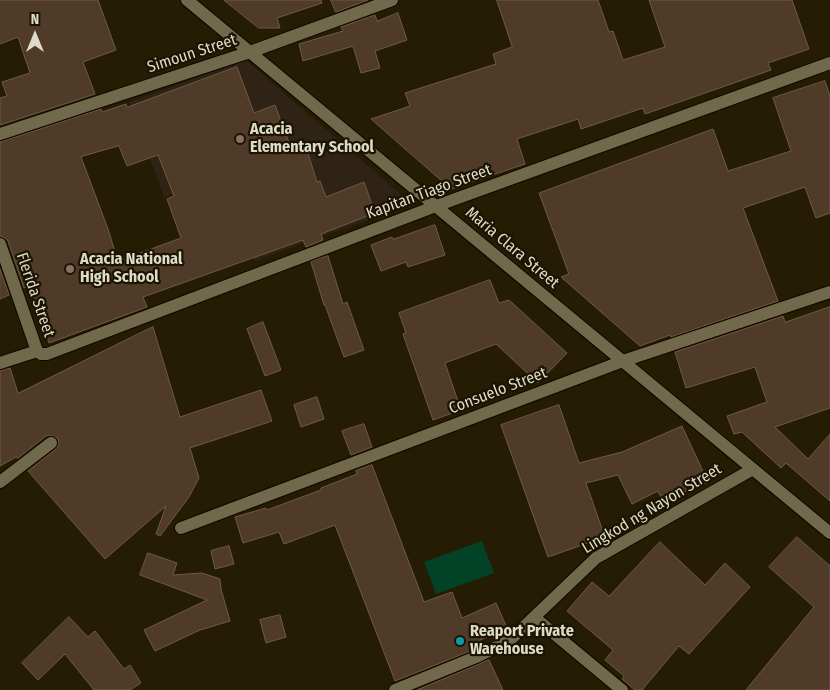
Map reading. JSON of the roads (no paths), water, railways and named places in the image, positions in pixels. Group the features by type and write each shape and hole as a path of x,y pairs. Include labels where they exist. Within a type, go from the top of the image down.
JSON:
{"street":[{"name":"Maria Clara Street","path":"187,0 830,532"},
{"name":"Simoun Street","path":"0,134 250,52 392,0"},
{"name":"Kapitan Tiago Street","path":"0,363 39,353 47,354 436,206 830,63"},
{"name":"Flerida Street","path":"0,244 39,353"},
{"name":"Consuelo Street","path":"180,528 623,361 830,292"},
{"path":"0,482 51,444"},
{"name":"Lingkod ng Nayon Street","path":"395,690 508,642 596,558 753,469"},
{"path":"817,522 830,516"},
{"path":"534,617 622,690"}],"place":[{"name":"Acacia Elementary School","path":"240,139"},
{"name":"Acacia National High School","path":"70,269"},
{"name":"Reaport Private Warehouse","path":"460,641"}]}
